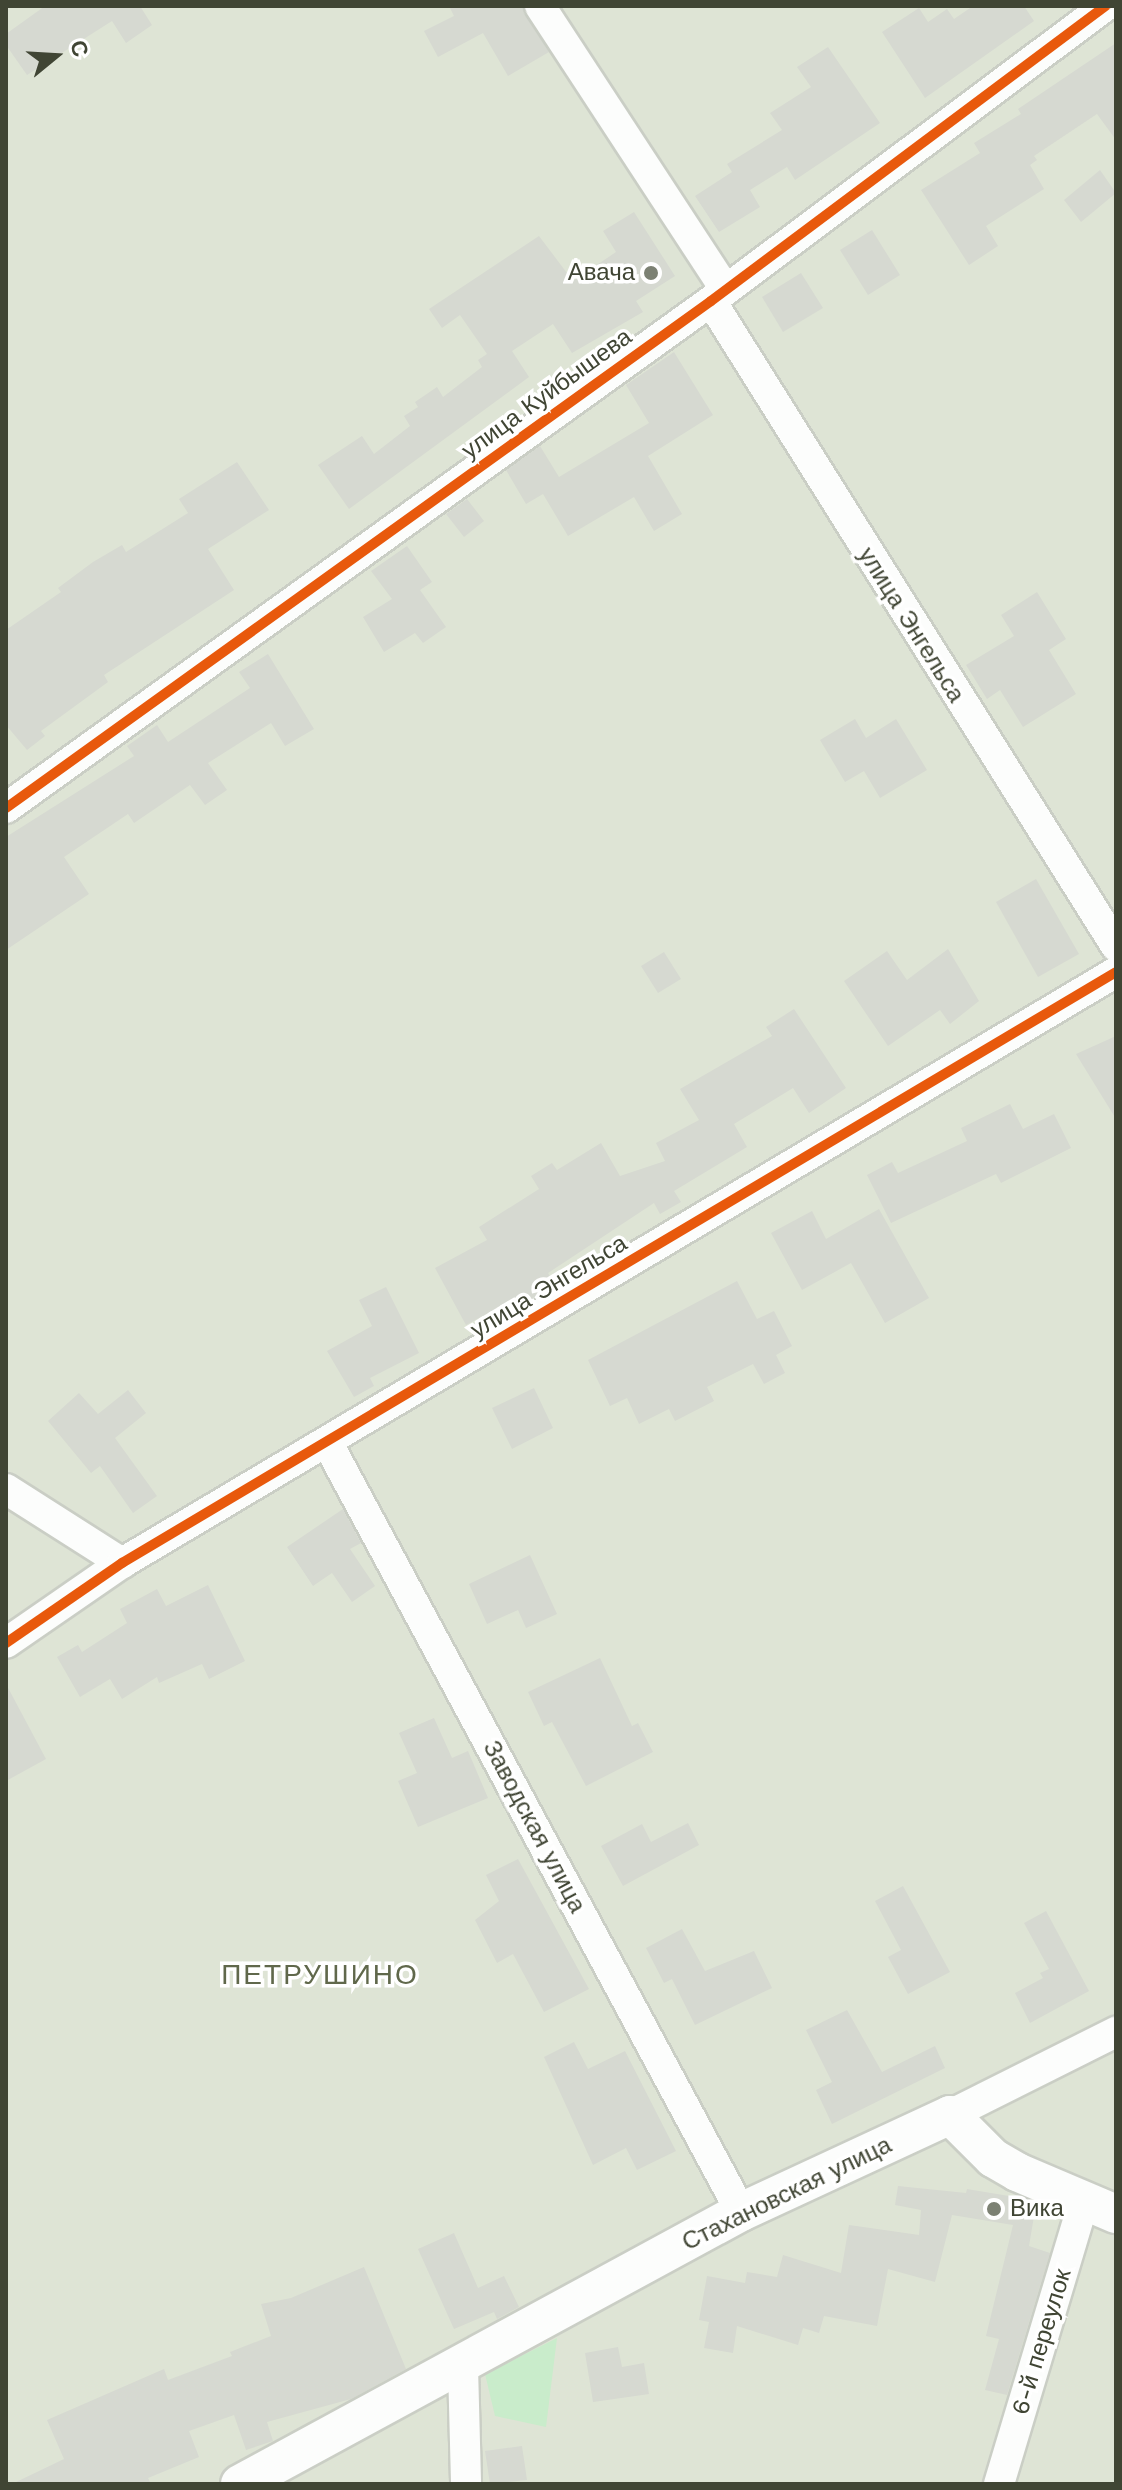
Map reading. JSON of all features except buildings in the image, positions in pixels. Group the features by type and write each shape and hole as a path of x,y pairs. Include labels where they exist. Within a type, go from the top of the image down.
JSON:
{"street":[{"path":"540,6 718,296"},
{"name":"улица Куйбышева","path":"6,808 718,296 1106,6"},
{"name":"улица Энгельса","path":"718,296 1116,946"},
{"name":"улица Энгельса","path":"6,1643 122,1563 1116,972"},
{"name":"Заводская улица","path":"327,1442 741,2212"},
{"path":"6,1489 122,1563"},
{"name":"Стахановская улица","path":"240,2484 463,2367 741,2212 950,2115 1116,2032"},
{"path":"950,2115 993,2158 1100,2207"},
{"name":"6-й переулок","path":"999,2484 1100,2207"},
{"path":"463,2367 466,2484"}],"shaded area":[{"name":"ПЕТРУШИНО","path":"6,6 1116,6 1116,2484 6,2484"}],"green space":[{"path":"557,2338 546,2427 495,2416 485,2374"}],"cycle path":[{"path":"6,808 711,301 1106,6"},
{"path":"6,1643 122,1563 1116,972"}],"place":[{"name":"Авача","path":"651,273"},
{"name":"Вика","path":"994,2209"}],"district":[{"name":"ПЕТРУШИНО","path":"320,1975"}]}
